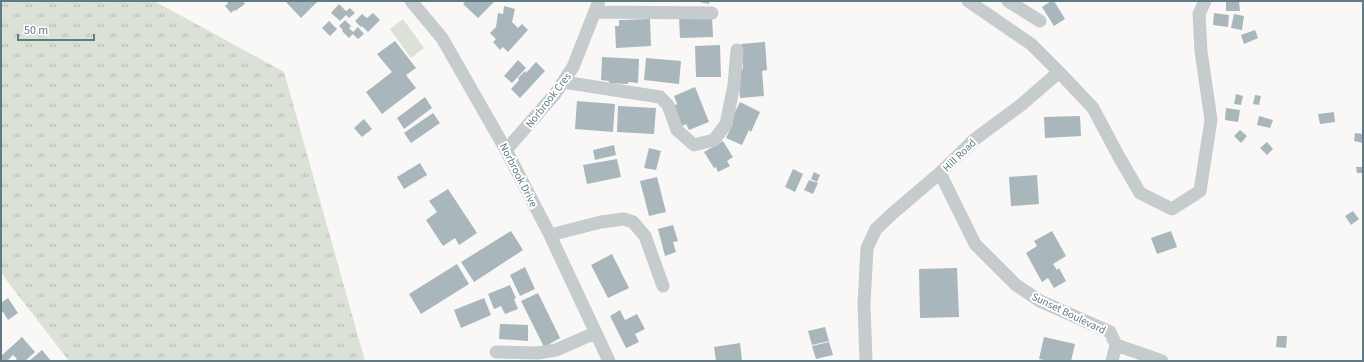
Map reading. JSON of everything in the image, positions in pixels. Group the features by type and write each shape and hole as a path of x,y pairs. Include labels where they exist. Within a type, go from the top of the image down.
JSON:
{"street":[{"name":"Norbrook Drive","path":"411,1 442,38 506,150 550,235 608,361"},
{"path":"968,1 1031,44 1059,72 1093,108 1140,193 1172,209 1200,191 1211,120 1200,51 1199,14 1205,1"},
{"path":"1008,1 1040,21"},
{"name":"Norbrook Cres","path":"506,150 534,120 555,94 573,67 598,6"},
{"path":"598,6 712,14"},
{"path":"563,82 660,97 668,105 677,130 694,145 714,140 726,124 734,85 737,50"},
{"name":"Hill Road","path":"866,361 864,304 867,248 876,230 976,139 1021,105 1059,72"},
{"name":"Sunset Boulevard","path":"940,173 975,244 1016,284 1040,301 1110,332 1116,345 1112,361"},
{"path":"550,235 601,222 624,219 632,222 645,236 663,286"},
{"path":"496,352 538,353 556,350 595,333"},
{"path":"1116,345 1162,361"}],"green space":[{"path":"1,1 154,1 284,72 365,361 69,361 1,273"},
{"path":"403,19 424,48 411,58 390,29"}],"building":[{"path":"227,1 243,1 245,4 231,13 225,6 228,3"},
{"path":"285,1 316,1 317,2 301,18"},
{"path":"466,1 495,1 478,18 463,4"},
{"path":"695,1 709,1 709,4"},
{"path":"1051,1 1054,1 1065,19 1054,26 1042,7"},
{"path":"1226,1 1239,1 1240,11 1226,11"},
{"path":"339,4 346,11 350,8 355,13 349,18 346,15 340,21 331,13"},
{"path":"504,6 515,9 512,22 518,28 522,24 528,30 508,52 503,47 500,50 493,42 496,39 490,33 496,27 498,13 503,14"},
{"path":"373,13 380,20 368,32 355,21 362,14 367,18"},
{"path":"1214,13 1229,15 1228,27 1213,25"},
{"path":"1234,14 1244,16 1242,30 1231,28"},
{"path":"712,17 713,37 680,38 679,18"},
{"path":"650,19 651,46 616,48 615,26 619,26 619,20"},
{"path":"345,20 351,26 349,28 353,32 358,27 364,34 358,39 353,34 349,38 339,26"},
{"path":"329,21 337,29 330,36 322,28"},
{"path":"1255,30 1258,38 1244,44 1241,35"},
{"path":"395,41 416,68 406,75 416,88 382,114 366,92 392,72 377,54"},
{"path":"765,42 767,70 762,71 764,96 740,98 738,69 743,69 741,44"},
{"path":"720,45 721,77 696,77 695,46"},
{"path":"602,57 639,59 638,83 609,83 609,81 601,80"},
{"path":"646,58 681,61 679,84 644,80"},
{"path":"518,60 526,68 512,83 504,76"},
{"path":"536,62 545,71 520,98 511,89 519,80 518,78 525,71 526,73"},
{"path":"695,87 709,122 689,130 686,124 680,127 672,107 677,104 674,96"},
{"path":"1236,94 1243,96 1241,105 1234,104"},
{"path":"1255,95 1261,96 1259,105 1253,104"},
{"path":"425,97 432,108 404,129 397,118"},
{"path":"577,101 615,104 613,132 575,129"},
{"path":"740,102 760,112 751,132 749,130 742,145 726,138 733,123 730,122"},
{"path":"618,106 656,108 654,134 617,132"},
{"path":"1226,108 1240,110 1238,122 1225,120"},
{"path":"1334,112 1335,122 1320,124 1318,114"},
{"path":"433,113 440,123 411,143 404,133"},
{"path":"1080,116 1081,136 1045,138 1044,117"},
{"path":"1259,116 1273,120 1270,128 1257,125"},
{"path":"364,119 372,129 362,137 354,128"},
{"path":"1240,130 1247,136 1241,143 1234,136"},
{"path":"1355,133 1363,134 1363,143 1354,141"},
{"path":"723,141 733,157 727,161 730,166 718,172 716,167 714,168 704,152"},
{"path":"1267,142 1273,149 1267,155 1260,148"},
{"path":"614,145 616,155 595,160 593,150"},
{"path":"649,148 661,151 656,170 644,168"},
{"path":"617,159 621,177 587,184 583,165"},
{"path":"420,163 427,175 404,189 397,177"},
{"path":"1356,167 1363,167 1363,173 1357,173"},
{"path":"793,169 803,174 795,192 785,187"},
{"path":"814,172 820,175 817,182 811,179"},
{"path":"1037,175 1039,204 1011,206 1009,177"},
{"path":"657,177 666,212 649,216 640,181"},
{"path":"809,180 818,183 813,194 804,190"},
{"path":"448,189 477,233 459,245 455,238 443,246 426,220 437,212 429,201"},
{"path":"1353,211 1359,219 1351,225 1345,216"},
{"path":"673,225 678,241 673,242 676,252 665,256 658,229"},
{"path":"511,231 523,250 474,282 461,262"},
{"path":"1052,231 1066,256 1053,264 1057,270 1059,268 1066,281 1054,288 1048,278 1042,282 1026,253 1037,246 1034,241"},
{"path":"1171,231 1177,247 1157,254 1151,238"},
{"path":"612,254 629,288 608,298 591,265"},
{"path":"457,264 469,284 421,314 409,294"},
{"path":"525,267 535,289 520,296 510,275"},
{"path":"957,268 959,317 920,318 919,269"},
{"path":"510,285 516,298 514,299 518,309 505,314 501,306 494,309 488,294"},
{"path":"538,293 560,338 544,347 521,301"},
{"path":"8,298 18,313 8,320 3,312 1,313 1,303"},
{"path":"484,298 491,315 461,328 454,310"},
{"path":"620,310 625,320 637,314 645,329 635,334 639,342 626,348 610,316"},
{"path":"500,324 528,325 528,341 499,339"},
{"path":"825,327 829,341 812,345 808,331"},
{"path":"1277,336 1287,336 1286,348 1276,347"},
{"path":"22,337 35,352 25,361 14,361 17,359 13,355 7,361 2,361 1,356"},
{"path":"1044,337 1075,344 1071,361 1050,361 1039,359"},
{"path":"829,342 833,355 816,359 812,346"},
{"path":"740,343 742,361 716,361 714,347"},
{"path":"42,350 51,361 29,361"}]}
